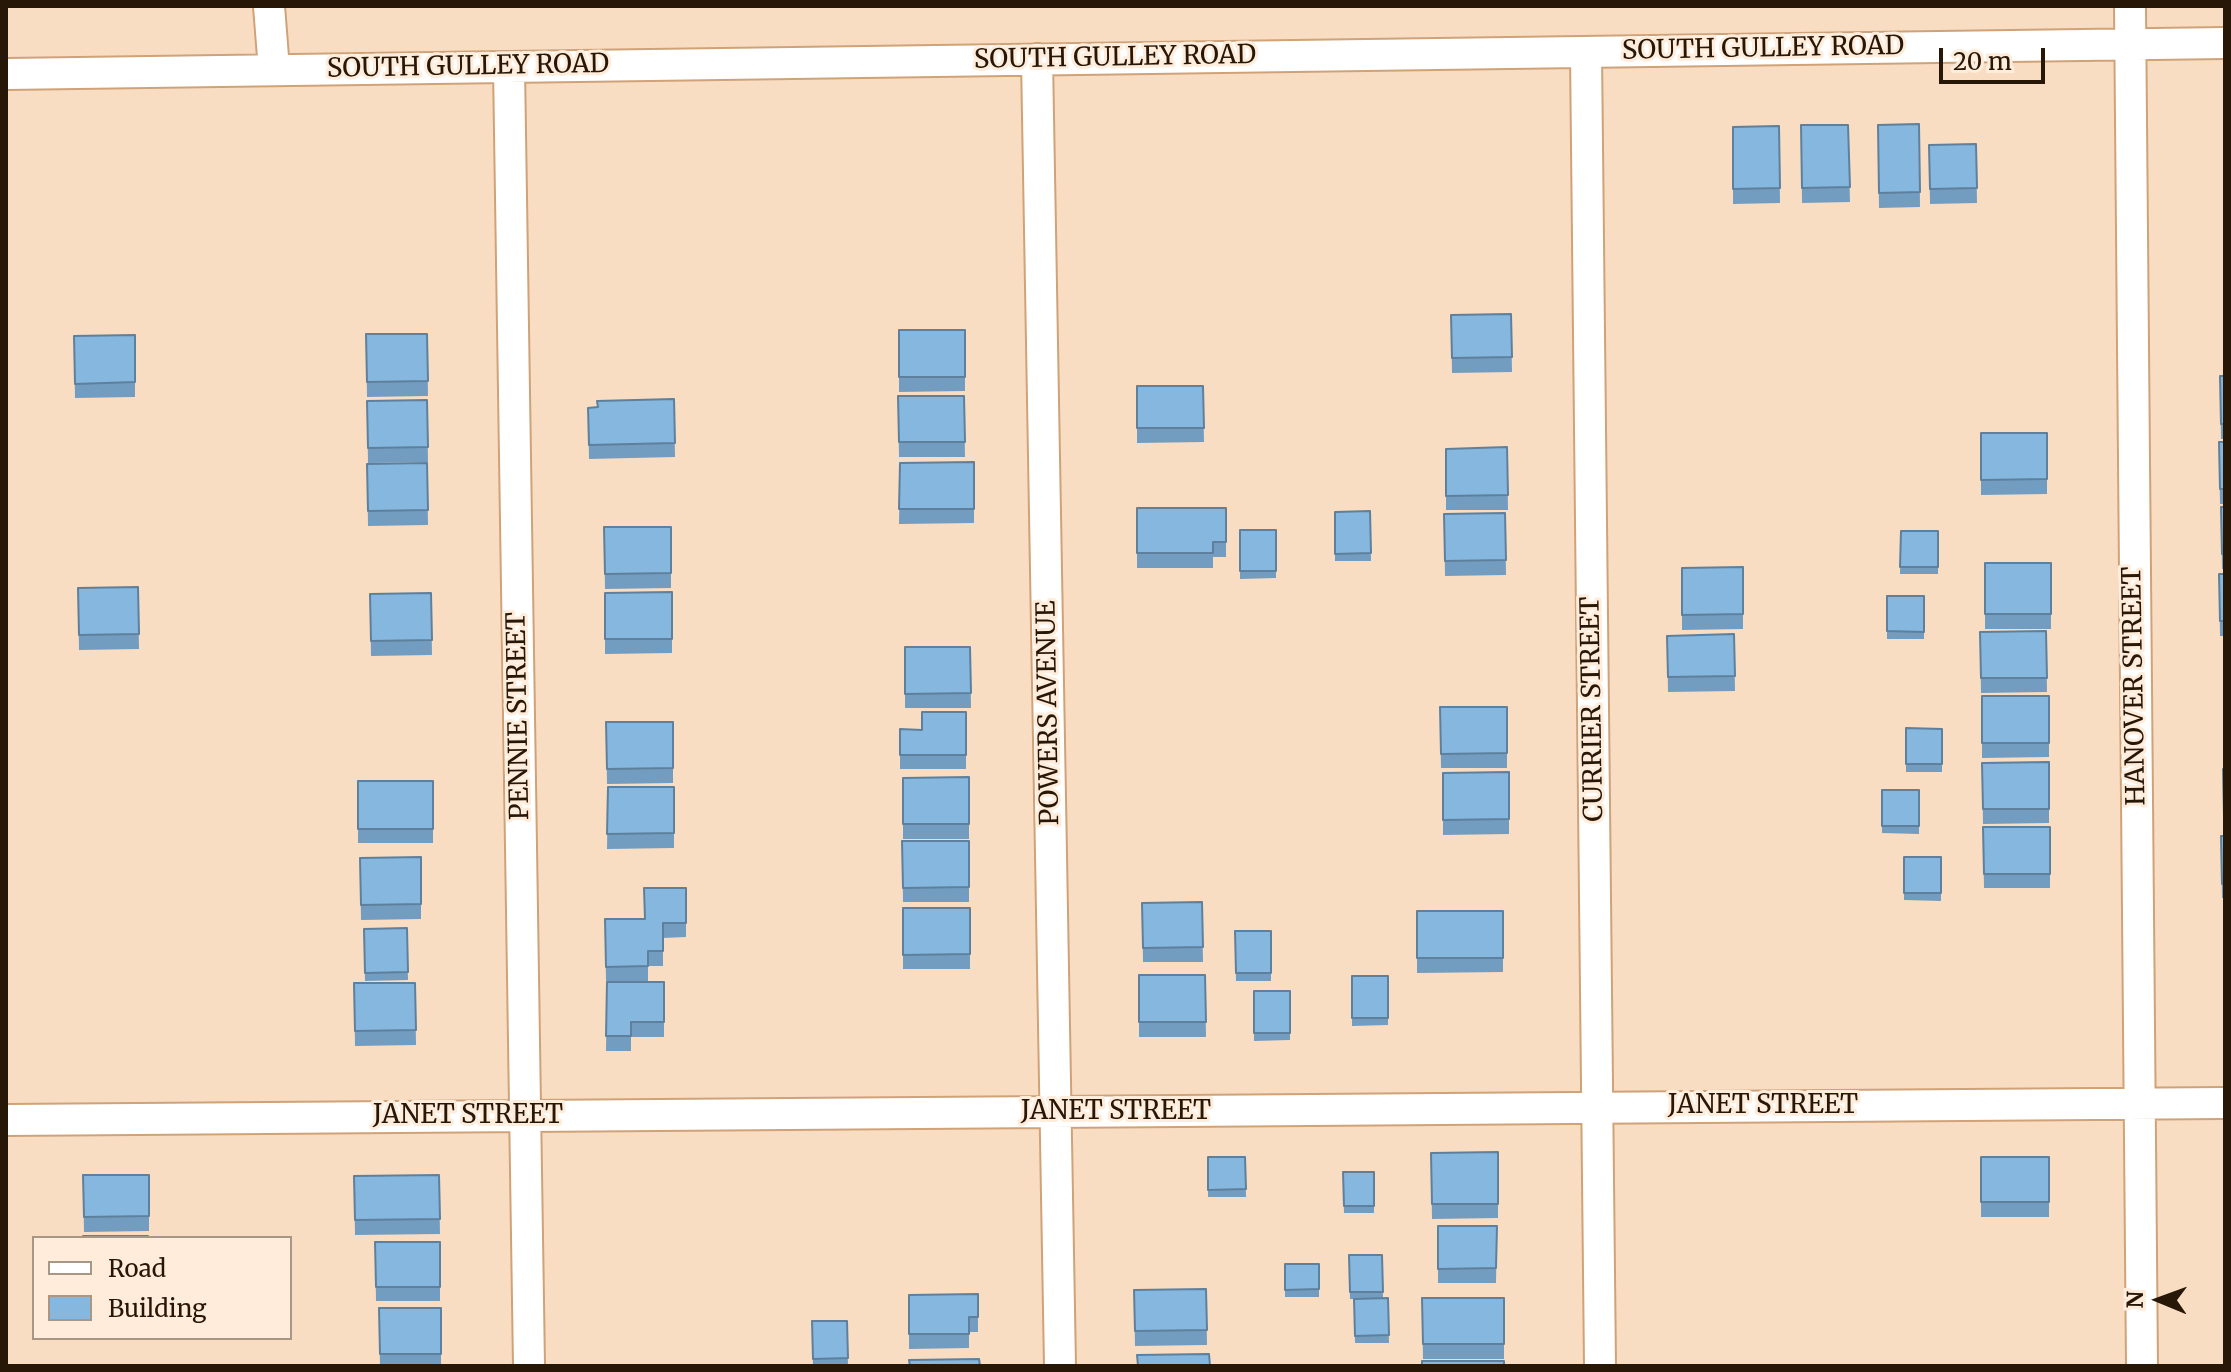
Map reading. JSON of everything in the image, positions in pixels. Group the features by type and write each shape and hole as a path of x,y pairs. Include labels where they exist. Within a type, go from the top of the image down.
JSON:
{"street":[{"path":"269,6 274,70"},
{"name":"HANOVER STREET","path":"2130,6 2142,1366"},
{"name":"SOUTH GULLEY ROAD","path":"6,74 2225,43"},
{"name":"CURRIER STREET","path":"1586,52 1600,1366"},
{"name":"POWERS AVENUE","path":"1037,59 1060,1366"},
{"name":"PENNIE STREET","path":"509,67 529,1366"},
{"name":"JANET STREET","path":"6,1120 2225,1103"}],"building":[{"path":"1919,124 1920,192 1879,193 1878,125"},
{"path":"1801,125 1848,125 1850,187 1802,188"},
{"path":"1779,126 1780,188 1733,189 1733,127"},
{"path":"1976,144 1977,188 1930,189 1929,145"},
{"path":"1511,314 1512,357 1452,358 1451,315"},
{"path":"899,330 965,330 965,377 899,377"},
{"path":"366,334 427,334 428,381 367,382"},
{"path":"135,335 135,382 75,384 74,336"},
{"path":"2220,376 2225,376 2225,424 2221,424"},
{"path":"1137,386 1203,386 1204,428 1137,428"},
{"path":"898,396 964,396 965,442 899,442"},
{"path":"674,399 675,443 589,445 588,408 598,407 597,401"},
{"path":"427,400 428,447 368,448 367,401"},
{"path":"1981,433 2047,433 2047,479 1981,480"},
{"path":"2219,442 2225,442 2225,489 2220,489"},
{"path":"1507,447 1508,495 1446,496 1446,449"},
{"path":"974,462 974,509 899,509 900,463"},
{"path":"427,463 428,510 368,511 367,464"},
{"path":"2221,507 2225,507 2225,554 2222,554"},
{"path":"1137,508 1226,508 1226,542 1213,542 1213,553 1137,553"},
{"path":"1370,511 1371,553 1335,554 1335,512"},
{"path":"1505,513 1506,560 1445,561 1444,514"},
{"path":"604,527 671,527 671,573 605,574"},
{"path":"1240,530 1276,530 1276,571 1240,571"},
{"path":"1901,531 1938,531 1938,567 1900,567"},
{"path":"1985,563 2051,563 2051,614 1985,614"},
{"path":"1743,567 1743,614 1682,615 1682,568"},
{"path":"2219,574 2225,574 2225,621 2220,621"},
{"path":"138,587 139,634 79,635 78,588"},
{"path":"672,592 672,639 605,639 605,593"},
{"path":"431,593 432,640 371,641 370,594"},
{"path":"1887,596 1924,596 1924,632 1887,631"},
{"path":"2046,631 2047,678 1981,678 1980,632"},
{"path":"1734,634 1735,676 1668,677 1667,636"},
{"path":"905,647 970,647 971,693 905,694"},
{"path":"1982,696 2049,696 2049,743 1982,743"},
{"path":"1440,707 1507,707 1507,753 1441,754"},
{"path":"922,712 966,712 966,755 900,755 900,729 922,730"},
{"path":"606,722 673,722 673,768 607,769"},
{"path":"1906,728 1942,729 1942,764 1906,764"},
{"path":"2049,762 2049,809 1983,809 1982,763"},
{"path":"2225,769 2225,816 2224,816"},
{"path":"1509,772 1509,819 1443,820 1443,773"},
{"path":"969,777 969,824 903,824 903,778"},
{"path":"358,781 433,781 433,829 358,829"},
{"path":"608,787 674,787 674,833 607,834"},
{"path":"1882,790 1919,790 1919,826 1882,826"},
{"path":"1983,827 2050,827 2050,874 1984,874"},
{"path":"2221,836 2225,836 2225,884 2222,884"},
{"path":"902,841 969,841 969,887 903,888"},
{"path":"421,857 421,904 361,905 360,858"},
{"path":"1904,857 1941,857 1941,893 1904,893"},
{"path":"644,888 686,888 686,923 663,923 663,951 648,951 648,966 606,967 605,919 645,919"},
{"path":"1202,902 1203,947 1143,948 1142,903"},
{"path":"903,908 970,908 970,954 903,955"},
{"path":"1417,911 1503,911 1503,958 1417,958"},
{"path":"407,928 408,972 365,973 364,929"},
{"path":"1235,931 1271,931 1271,973 1236,973"},
{"path":"1139,975 1205,975 1206,1022 1139,1022"},
{"path":"1352,976 1388,976 1388,1018 1352,1018"},
{"path":"607,982 664,982 664,1022 631,1022 631,1036 606,1036"},
{"path":"354,983 415,983 416,1030 355,1031"},
{"path":"1254,991 1290,991 1290,1033 1254,1033"},
{"path":"1498,1152 1498,1204 1432,1204 1431,1153"},
{"path":"1208,1157 1245,1157 1246,1189 1208,1190"},
{"path":"1981,1157 2049,1157 2049,1202 1981,1202"},
{"path":"1343,1172 1374,1172 1374,1206 1344,1206"},
{"path":"83,1175 149,1175 149,1216 84,1217"},
{"path":"439,1175 440,1219 355,1220 354,1176"},
{"path":"1438,1226 1497,1226 1496,1268 1438,1269"},
{"path":"375,1242 440,1242 440,1287 376,1287"},
{"path":"1349,1255 1382,1255 1383,1292 1350,1292"},
{"path":"1285,1264 1319,1264 1319,1289 1285,1290"},
{"path":"1206,1289 1207,1330 1135,1331 1134,1290"},
{"path":"978,1294 978,1317 969,1317 969,1334 909,1334 909,1295"},
{"path":"1388,1298 1389,1335 1355,1336 1354,1299"},
{"path":"1422,1298 1504,1298 1504,1344 1423,1344"},
{"path":"379,1308 441,1308 441,1354 380,1354"},
{"path":"812,1321 847,1321 848,1358 813,1359"},
{"path":"1209,1354 1210,1366 1138,1366 1137,1355"},
{"path":"979,1359 980,1366 910,1366 909,1360"},
{"path":"1422,1361 1504,1361 1504,1366 1422,1366"}]}
